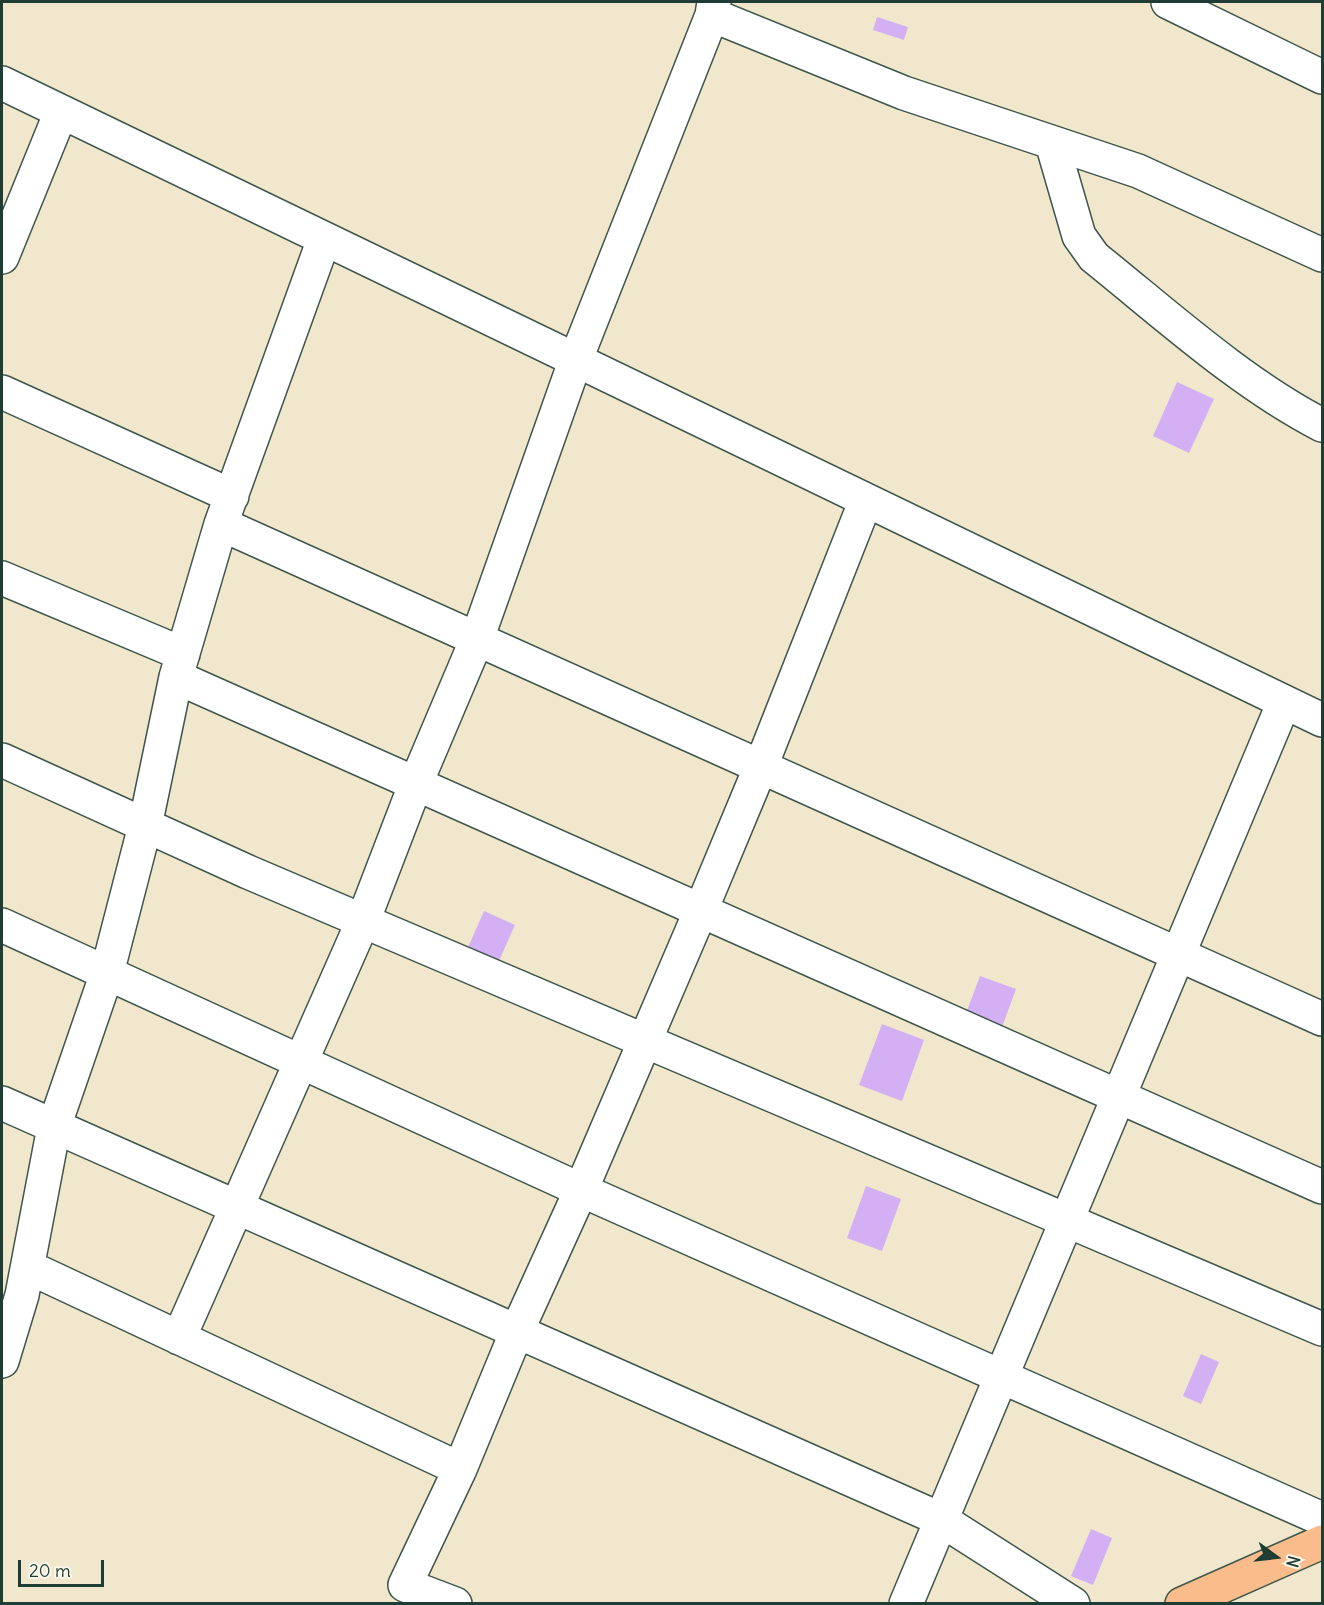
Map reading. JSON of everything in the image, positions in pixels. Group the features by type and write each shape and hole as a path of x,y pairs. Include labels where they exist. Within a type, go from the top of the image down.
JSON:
{"main road":[{"path":"1182,1604 1323,1542"}],"street":[{"path":"1168,2 1323,77"},
{"path":"179,1338 363,921 416,783 477,639 576,359 713,8 904,93 1138,171 1323,255"},
{"path":"2,83 1323,720"},
{"path":"2,257 61,112"},
{"path":"1052,143 1079,236 1094,257 1232,367 1303,415 1323,425"},
{"path":"2,1361 17,1282 54,1127 107,973 145,826 179,665 227,510 324,239"},
{"path":"2,392 477,639 1323,1019"},
{"path":"455,1604 405,1585 460,1469 517,1332 581,1190 701,910 761,766 866,500"},
{"path":"2,578 416,783 1117,1097 1323,1186"},
{"path":"906,1604 1284,702"},
{"path":"2,760 248,873 1323,1329"},
{"path":"2,925 581,1190 1323,1519"},
{"path":"2,1103 940,1519 1073,1604"},
{"path":"17,1282 179,1338 460,1469"}],"building":[{"path":"877,17 908,27 904,40 873,30"},
{"path":"1177,382 1214,399 1189,453 1153,436"},
{"path":"484,911 515,925 493,974 466,952"},
{"path":"980,976 1016,989 998,1038 962,1024"},
{"path":"882,1024 924,1040 902,1101 859,1085"},
{"path":"866,1186 901,1199 882,1251 847,1238"},
{"path":"1201,1354 1219,1362 1201,1404 1183,1396"},
{"path":"1091,1529 1112,1538 1093,1585 1071,1576"}]}
